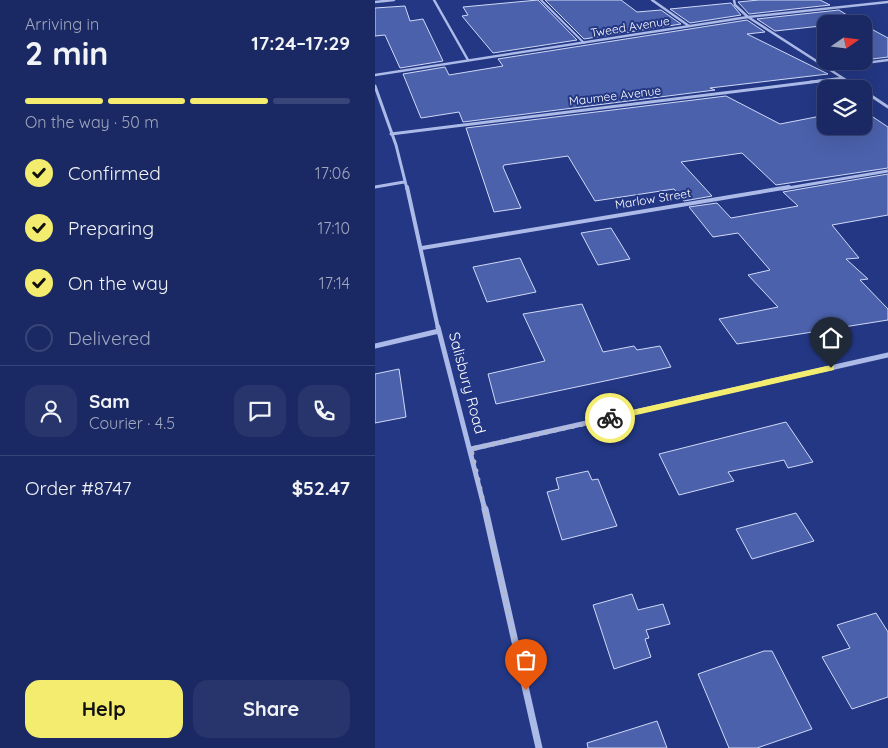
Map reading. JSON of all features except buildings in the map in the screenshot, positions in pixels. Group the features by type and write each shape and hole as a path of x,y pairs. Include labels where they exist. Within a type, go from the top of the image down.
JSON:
{"street":[{"path":"375,2 394,0"},
{"path":"434,0 469,60"},
{"path":"652,0 689,26"},
{"path":"734,0 735,5 747,16 817,62"},
{"name":"Tweed Avenue","path":"375,75 747,16 888,2"},
{"path":"873,62 888,60"},
{"path":"830,70 845,80"},
{"name":"Maumee Avenue","path":"391,134 842,78"},
{"name":"Salisbury Road","path":"375,86 391,134 422,248 439,331 471,449 539,748"},
{"path":"872,96 888,106"},
{"name":"Marlow Street","path":"422,248 888,171"},
{"path":"375,187 404,182"},
{"path":"375,346 439,331"},
{"path":"471,449 888,355"}],"lane":[{"path":"541,0 584,43"}],"way so far":[{"path":"526,690 471,449 610,418"}],"route":[{"path":"610,418 831,368"}]}
